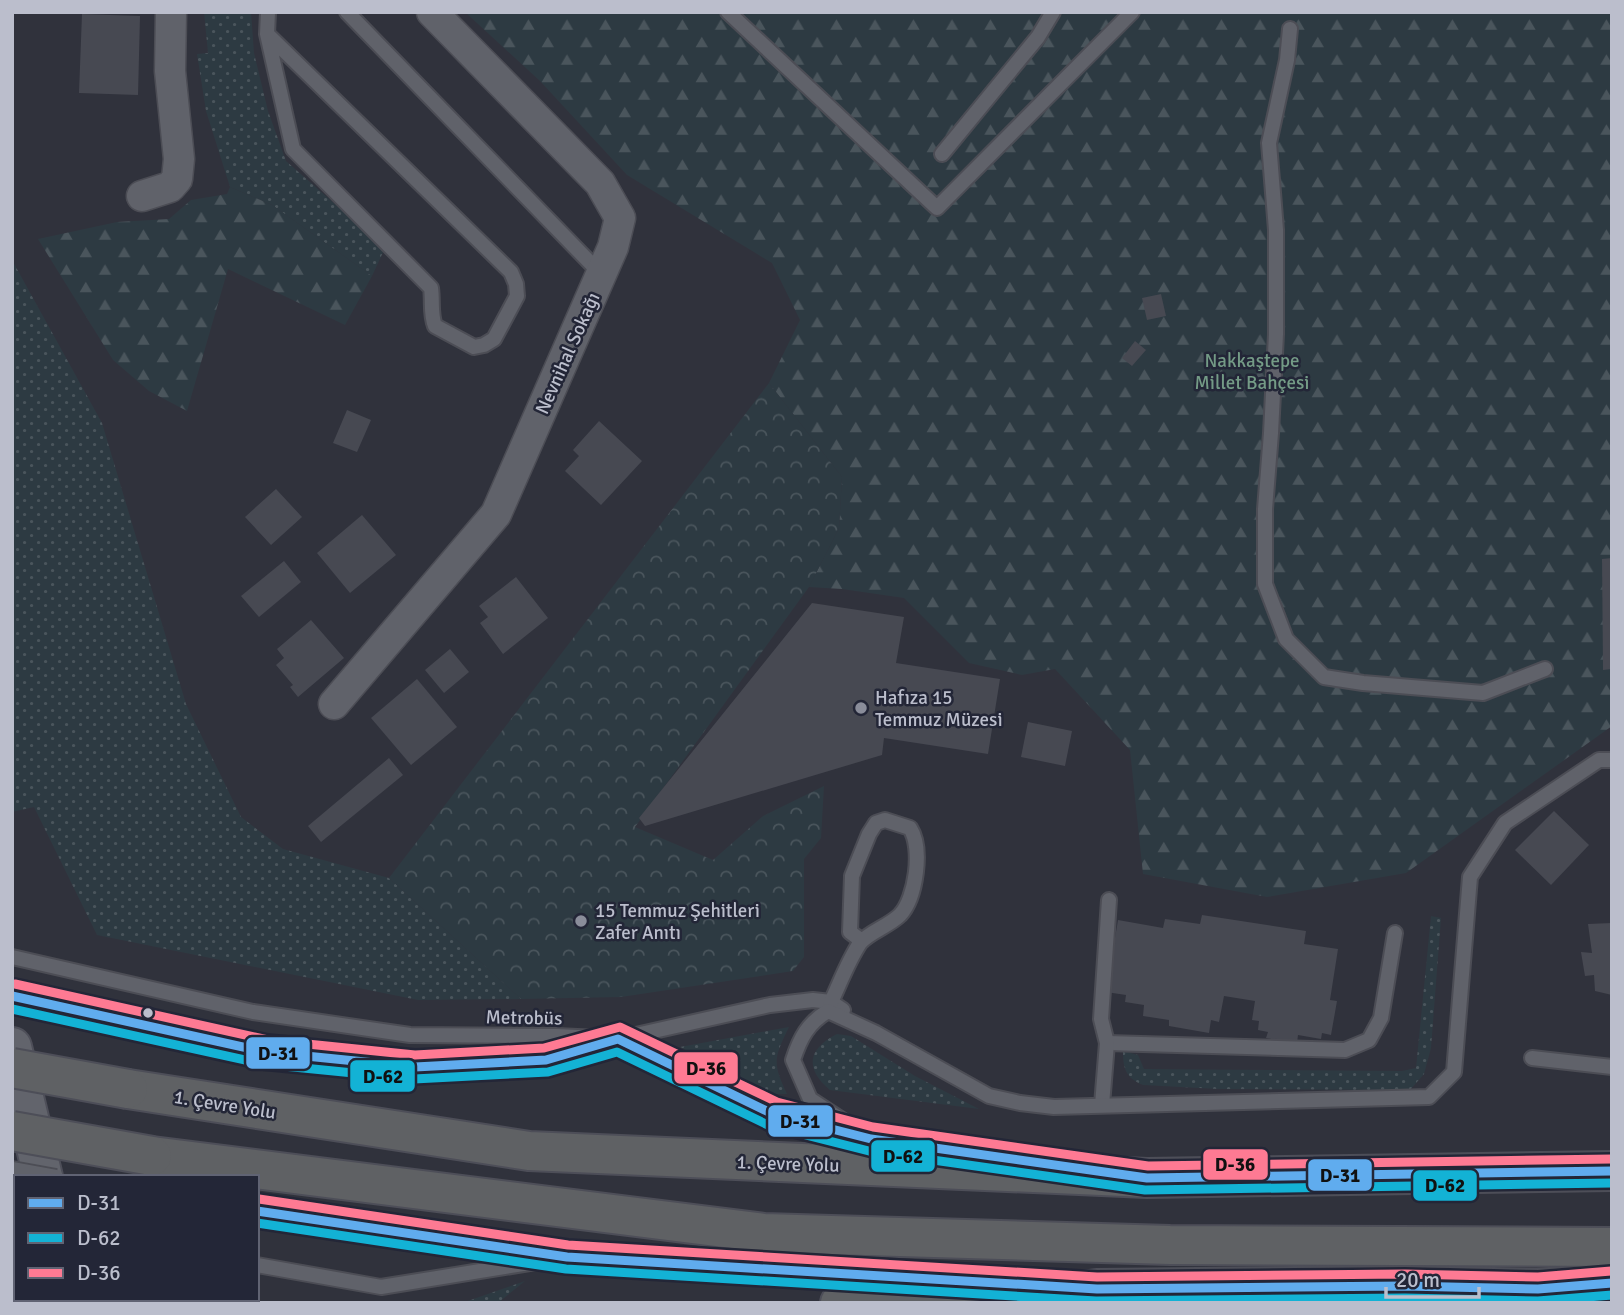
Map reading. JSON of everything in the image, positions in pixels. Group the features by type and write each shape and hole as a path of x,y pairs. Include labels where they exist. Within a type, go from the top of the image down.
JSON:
{"highway":[{"name":"1. Çevre Yolu","path":"12,1068 349,1125 529,1151 1147,1178 1612,1171"},
{"path":"12,1131 152,1156 764,1233 1170,1245 1612,1247"},
{"path":"840,1303 1405,1286 1538,1289 1612,1283"}],"main road":[{"path":"12,1047 17,1175"}],"street":[{"path":"142,196 170,187 177,179 179,159 170,71 171,12"},
{"name":"Nevnihal Sokağı","path":"334,704 496,514 613,247 620,218 600,183 432,12"}],"lane":[{"path":"267,34 512,272 517,296 494,339 474,347 435,326 431,316 431,288 293,149 267,34 268,12"},
{"path":"347,12 601,274"},
{"path":"728,12 937,208 1132,12"},
{"path":"942,154 1038,37 1053,12"},
{"path":"1290,29 1287,60 1269,143 1276,230 1276,334 1265,509 1265,584 1286,639 1324,677 1363,683 1483,693 1545,669"},
{"path":"12,996 266,1052 415,1067 546,1060 618,1040 770,1005 813,1000 989,1096 1020,1103 1054,1107 1429,1097 1454,1072 1470,877 1505,823 1599,760 1612,760"},
{"path":"862,941 850,932 852,876 869,834 876,823 885,820 910,828 917,844 918,859 909,901 902,913 889,925 862,941 830,1007 814,1019 800,1040 793,1060 810,1099 871,1139"},
{"path":"1102,1105 1107,1043 1101,1019 1109,900"},
{"path":"1107,1043 1345,1050 1369,1040 1381,1018 1395,933"},
{"name":"Metrobüs","path":"12,957 253,1012 410,1035 557,1036 618,1040 773,1114 871,1139 1147,1178"},
{"path":"1532,1058 1612,1067"},
{"path":"259,1211 567,1257 1091,1296"},
{"path":"259,1265 381,1287 567,1257"}],"green space":[{"path":"204,12 251,12 254,53 268,111 286,161 385,248 372,276 272,205 230,187 206,111 197,54 208,53"},
{"name":"Nakkaştepe Millet Bahçesi","path":"465,12 1612,12 1612,726 1406,873 1267,897 1143,874 1130,750 1055,669 1022,675 969,663 904,598 809,587 839,528 842,477 769,383 800,320 772,263 627,175 540,81"},
{"path":"230,187 272,205 372,276 345,325 228,269 187,411 149,391 113,360 38,239 117,222 169,219 191,200 227,194"},
{"path":"12,260 102,423 186,704 241,817 283,849 389,878 521,999 418,1000 97,935 34,807 12,812"},
{"path":"769,383 842,477 839,528 809,587 635,827 713,860 763,816 824,786 821,838 804,859 804,957 793,971 621,997 521,999 389,878"},
{"path":"1431,916 1441,918 1431,1048 1424,1074 1410,1090 1218,1089 1143,1085 1127,1072 1123,1051 1138,1055 1144,1069 1402,1071 1416,1068"},
{"path":"789,1027 777,1060 787,1094 774,1094 680,1047"},
{"path":"837,1034 851,1036 915,1076 979,1109 830,1090 816,1075 813,1060 820,1046"},
{"path":"525,1281 498,1303 462,1303"}],"building":[{"path":"82,14 140,16 138,95 79,93"},
{"path":"1161,294 1166,316 1147,320 1142,298"},
{"path":"1135,341 1146,350 1132,366 1122,358"},
{"path":"347,410 371,420 357,452 333,443"},
{"path":"599,421 642,461 601,505 565,471 579,456 573,450"},
{"path":"276,489 302,517 271,545 245,517"},
{"path":"362,515 396,555 350,593 317,553"},
{"path":"1612,558 1612,669 1603,670 1602,559"},
{"path":"284,561 301,582 259,617 241,596"},
{"path":"516,577 548,618 503,654 480,623 488,617 479,606"},
{"name":"Hafıza 15 Temmuz Müzesi","path":"812,603 904,617 896,663 1000,679 988,754 884,738 882,755 645,826 639,818"},
{"path":"311,620 344,658 298,697 290,687 293,685 276,665 284,658 277,649"},
{"path":"450,649 469,672 444,693 425,670"},
{"path":"417,679 457,727 411,765 371,718"},
{"path":"1028,722 1072,731 1065,766 1021,757"},
{"path":"389,758 403,775 321,842 308,826"},
{"path":"1554,811 1589,845 1551,885 1515,850"},
{"path":"1202,915 1306,931 1304,944 1338,949 1330,1000 1337,1001 1331,1035 1322,1033 1321,1039 1298,1035 1297,1043 1266,1038 1268,1032 1258,1030 1259,1021 1252,1020 1255,1001 1224,996 1219,1022 1211,1020 1209,1033 1169,1026 1169,1020 1143,1016 1144,1005 1125,1002 1126,995 1106,992 1118,920 1163,928 1165,919 1200,924"},
{"path":"1612,923 1612,995 1595,991 1594,975 1585,976 1581,952 1592,953 1588,924"}],"transit line":[{"name":"D-36","path":"15,984 268,1040 415,1055 544,1048 620,1027 777,1102 873,1127 1148,1166 1612,1159"},
{"name":"D-31","path":"12,996 266,1052 415,1067 546,1060 618,1039 773,1114 871,1139 1147,1178 1612,1171"},
{"name":"D-62","path":"12,1009 263,1064 414,1079 548,1072 617,1052 770,1126 869,1151 1145,1190 1612,1183"},
{"name":"D-36","path":"259,1199 568,1245 1097,1277 1405,1274 1538,1277 1611,1271"},
{"name":"D-31","path":"259,1211 567,1257 1097,1289 1405,1286 1538,1289 1612,1283"},
{"name":"D-62","path":"259,1223 566,1269 1096,1301 1405,1298 1538,1301 1612,1295"}],"place":[{"name":"Hafıza 15 Temmuz Müzesi","path":"861,708"},
{"name":"15 Temmuz Şehitleri Zafer Anıtı","path":"581,921"}]}
